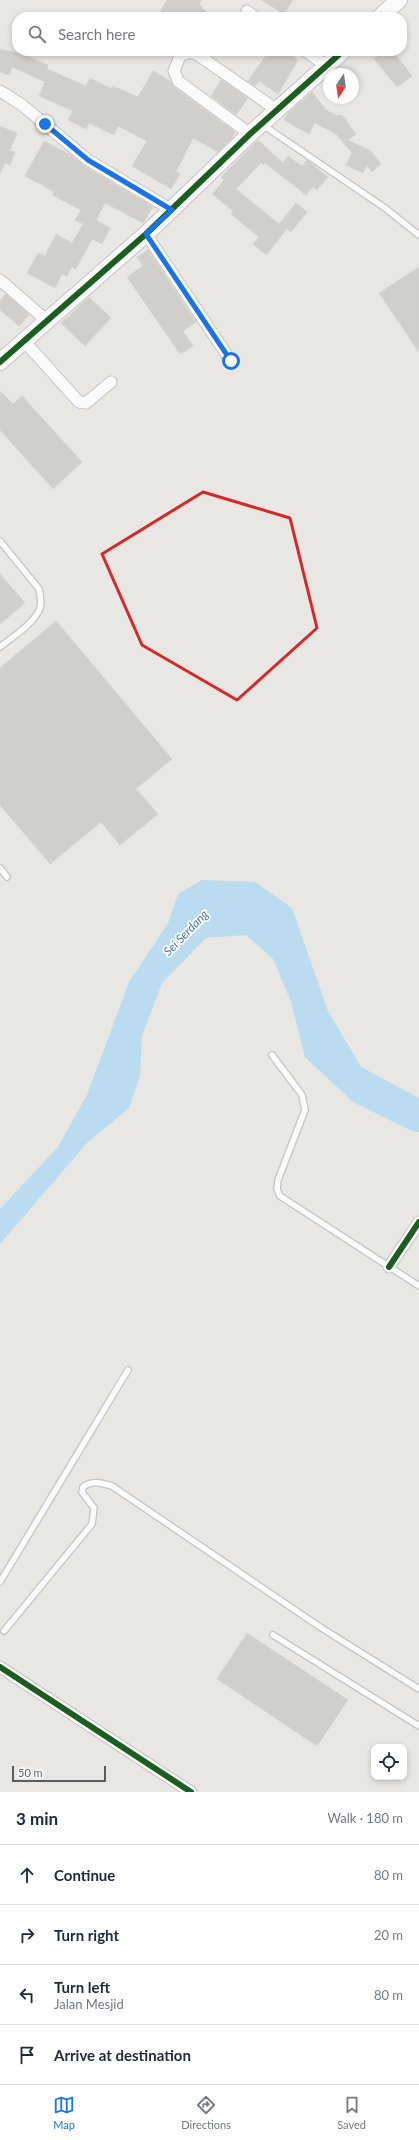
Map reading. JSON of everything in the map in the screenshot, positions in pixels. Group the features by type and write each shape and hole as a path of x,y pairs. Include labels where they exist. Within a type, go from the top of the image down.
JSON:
{"street":[{"path":"386,12 399,0"},
{"path":"180,56 177,60 174,71 178,81 256,129"},
{"path":"199,56 278,110"},
{"path":"312,56 327,66"},
{"path":"0,362 146,234 256,129 338,56"},
{"path":"0,91 22,105 88,160 172,210"},
{"path":"146,234 231,361"},
{"path":"0,280 47,321"},
{"path":"24,341 79,402 86,404 110,382"},
{"path":"389,1267 419,1222"},
{"path":"0,1667 191,1792"}],"lane":[{"path":"256,129 385,208 419,235"},
{"path":"0,541 39,589 41,598 40,607 31,620 0,647"},
{"path":"0,868 7,877"},
{"path":"272,1055 302,1095 305,1110 278,1180 277,1188 280,1196 419,1286"},
{"path":"0,1582 128,1370"},
{"path":"4,1631 92,1524 94,1508 82,1492 82,1487 94,1482 102,1483 112,1486 313,1622 419,1689"},
{"path":"273,1635 419,1726"}],"highlighted area":[{"path":"203,492 290,518 317,628 237,700 142,645 102,554"}],"water":[{"name":"Sei Serdang","path":"202,880 255,882 292,908 328,1011 361,1067 419,1098 419,1132 412,1131 353,1102 305,1057 291,1002 273,959 246,935 206,938 162,983 142,1036 140,1076 129,1108 87,1143 0,1244 0,1209 58,1147 87,1095 129,982 168,923 178,894"}],"building":[{"path":"167,0 202,0 199,4 206,12 160,12"},
{"path":"261,0 293,0 285,12 281,12"},
{"path":"0,49 12,52 12,56 27,56 48,65 47,69 86,86 90,78 112,89 113,86 138,97 153,71 170,81 174,87 235,132 232,138 218,152 193,138 176,172 180,174 171,189 132,166 147,141 118,126 114,135 89,123 86,129 68,120 73,111 39,96 45,82 12,67 9,75 0,72"},
{"path":"266,56 292,56 298,60 278,94 259,81 255,86 248,81"},
{"path":"378,56 397,56 412,76 397,87 374,59"},
{"path":"221,80 248,98 236,115 211,96"},
{"path":"312,92 326,110 338,116 340,114 347,120 346,121 356,134 348,140 371,151 381,164 372,172 367,165 363,173 346,165 352,153 336,134 315,123 309,134 284,120 288,113"},
{"path":"0,126 17,133 10,150 15,152 10,165 5,163 0,174"},
{"path":"258,140 283,163 288,156 302,166 307,160 328,177 317,190 313,187 306,195 265,163 263,165 261,163 236,189 279,224 296,203 307,212 291,232 287,229 266,255 253,244 259,237 231,214 233,211 212,194 224,180 221,177"},
{"path":"44,141 73,156 84,166 153,207 143,223 105,203 96,220 110,228 102,244 92,239 76,269 72,267 67,276 62,274 55,288 27,273 38,253 45,256 56,234 72,243 83,224 75,220 81,210 52,195 54,192 25,176"},
{"path":"148,250 196,322 183,331 193,346 180,354 127,277 143,266 137,257"},
{"path":"419,267 419,352 379,293"},
{"path":"6,294 29,315 19,326 0,310 0,301"},
{"path":"89,297 111,318 85,346 61,323"},
{"path":"0,391 13,404 22,396 82,462 53,489 0,430"},
{"path":"0,574 25,603 0,624"},
{"path":"56,621 172,759 136,789 158,814 120,845 101,822 50,864 0,805 0,668"},
{"path":"247,1633 348,1700 317,1746 217,1679"}],"cycle path":[{"path":"0,362 146,234 250,134 337,56"},
{"path":"389,1267 419,1222"},
{"path":"0,1667 191,1792"}],"route":[{"path":"45,124 88,160 172,210 146,234 231,361"}]}
